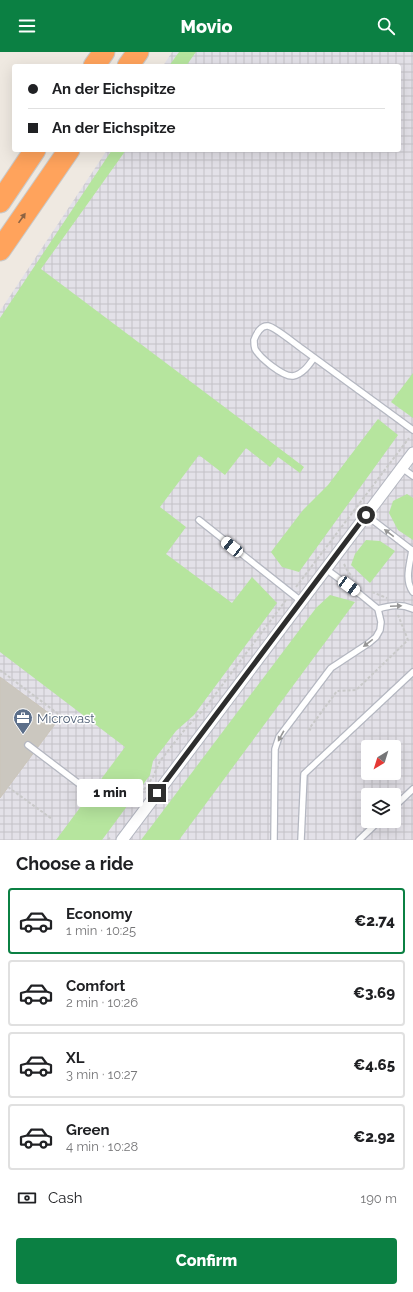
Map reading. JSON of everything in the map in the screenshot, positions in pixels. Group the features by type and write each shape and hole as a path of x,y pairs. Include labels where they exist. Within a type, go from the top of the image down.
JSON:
{"highway":[{"path":"95,64 104,52"},
{"path":"129,64 138,52"},
{"path":"0,202 34,152"},
{"path":"0,250 68,152"}],"street":[{"path":"122,840 413,453"}],"lane":[{"path":"314,358 302,372 293,376 288,375 282,373 259,355 256,350 254,340 264,326 273,328 413,430"},
{"path":"402,468 413,476"},
{"path":"366,515 413,551 407,575 410,588 413,592"},
{"path":"199,520 301,601"},
{"path":"274,840 275,749 279,737 331,668 369,643 376,637 380,630 381,622 378,609 326,568"},
{"path":"378,609 394,605 401,605 413,609"},
{"path":"300,840 304,774 413,672"},
{"path":"28,745 78,783"},
{"path":"401,800 413,789"},
{"path":"359,840 372,828"}],"path":[{"path":"135,802 153,777 168,750 201,712 408,438"},
{"path":"328,544 347,558 344,565 354,578"},
{"path":"311,730 309,729 337,691 356,690 408,640 391,599 378,595 366,588"},
{"path":"0,670 69,722"},
{"path":"168,750 172,754"},
{"path":"8,787 52,819"},
{"path":"108,840 112,834"}],"shaded area":[{"path":"172,52 413,52 413,840 0,840 0,311 106,152 401,152 401,64 164,64"}],"green space":[{"path":"179,52 196,52 187,64 170,64"},
{"path":"111,152 125,152 41,269 304,467 300,473 278,457 270,467 246,448 225,475 199,455 160,507 186,527 166,554 232,603 252,577 277,603 194,715 176,731 153,761 150,775 102,840 56,840 125,747 0,652 0,318"},
{"path":"413,373 413,418 391,402"},
{"path":"378,419 398,435 299,572 282,567 271,552 303,510 328,485"},
{"path":"407,494 413,498 413,540 398,530 389,513 393,501"},
{"path":"366,540 380,541 395,551 370,583 351,565 355,554"},
{"path":"330,595 355,602 179,840 141,840 316,608"}],"building":[{"name":"Microvast","path":"0,677 58,720 0,798"}],"place":[{"name":"Microvast","path":"23,735"}],"route":[{"path":"157,793 366,515"}]}
